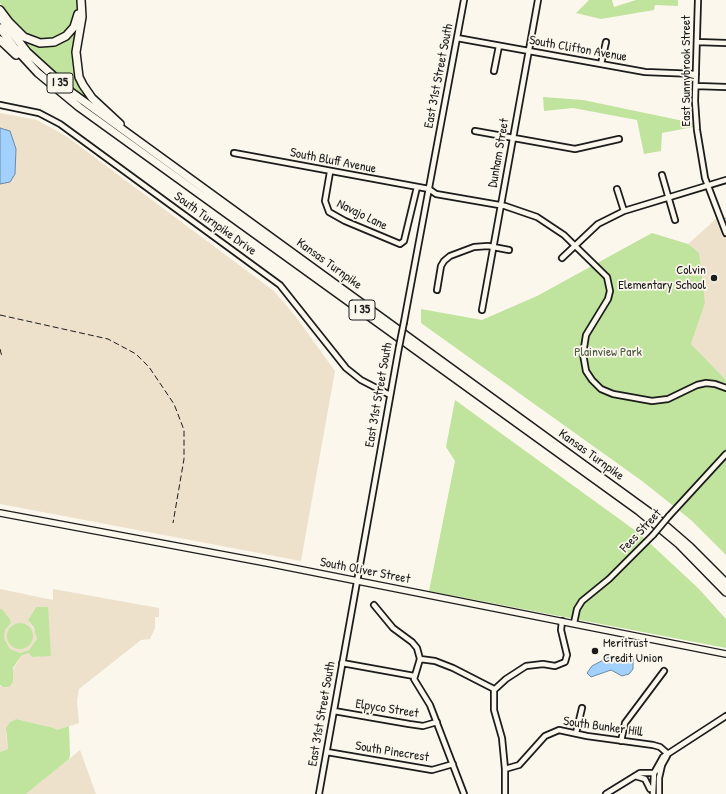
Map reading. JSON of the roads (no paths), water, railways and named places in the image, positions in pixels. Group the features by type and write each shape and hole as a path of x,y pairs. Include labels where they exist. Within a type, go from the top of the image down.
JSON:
{"highway":[{"path":"0,10 9,22 24,37 47,43 61,39 74,27 79,13 78,0"},
{"path":"81,0 82,17 76,52 80,77 83,85 92,98 132,137"},
{"name":"Kansas Turnpike","path":"0,17 13,36 42,67 76,96 653,515 690,547 726,583"},
{"name":"Kansas Turnpike","path":"0,28 25,60 53,86 79,107 639,510 678,544 726,592"},
{"path":"0,40 41,78 53,86"}],"main road":[{"name":"South Oliver Street","path":"0,513 574,623 726,654"}],"street":[{"name":"East 31st Street South","path":"320,794 390,395 464,0"},
{"name":"Dunham Street","path":"482,310 538,0"},
{"name":"East Sunnybrook Street","path":"698,0 695,102 700,154 708,186 726,232"},
{"name":"South Clifton Avenue","path":"457,38 648,72 696,74"},
{"path":"601,64 606,42"},
{"path":"697,42 726,44"},
{"path":"494,71 498,46"},
{"path":"696,86 726,86"},
{"name":"South Turnpike Drive","path":"0,105 39,113 60,124 275,281 287,292 346,368 361,380 390,395"},
{"path":"475,130 575,149 619,139"},
{"name":"South Bluff Avenue","path":"234,153 417,187 429,190 436,194 500,206 537,217 552,225 575,245 607,277 610,292 608,299 586,335 583,354 586,371 601,389 613,394 652,401 668,399 697,385 706,383 715,384 726,388"},
{"name":"Navajo Lane","path":"330,172 325,201 329,212 348,222 401,244 404,241 417,187"},
{"path":"662,175 675,220"},
{"path":"562,258 598,224 624,211 726,180"},
{"path":"617,189 624,211"},
{"path":"437,290 444,261 450,256 474,246 509,250"},
{"name":"Fees Street","path":"574,623 577,609 582,601 609,580 726,454"},
{"path":"374,605 393,628 412,642 417,648 420,659 414,676 416,684 430,705 464,794"},
{"path":"505,794 506,769 502,738 494,710 494,689 526,666 538,664 555,666 565,662 567,655 560,630 562,621"},
{"path":"420,659 453,668 494,689"},
{"path":"342,663 414,676"},
{"path":"620,741 625,723 664,671"},
{"path":"576,733 582,708"},
{"name":"Elpyco Street","path":"334,711 423,726 437,722"},
{"path":"652,794 654,773 659,762 668,754 726,716"},
{"name":"South Bunker Hill","path":"506,769 516,767 548,734 563,730 620,741 653,745 660,747 668,754"},
{"name":"South Pinecrest","path":"327,752 432,770 453,764"},
{"path":"659,794 658,780 662,765 668,754"},
{"path":"606,794 633,776 640,773 654,773 662,765"},
{"path":"654,773 658,780"},
{"path":"633,776 640,777 648,781 652,794"}],"water":[{"path":"0,128 10,131 16,149 15,174 10,182 0,184"},
{"path":"609,657 617,660 633,658 633,669 629,674 622,676 611,670 591,677 587,673 592,666"}],"railway":[{"path":"0,315 108,339 136,354 149,367 174,404 184,430 184,459 173,523"},
{"path":"0,349 2,357"}],"place":[{"name":"Colvin Elementary School","path":"714,278"},
{"name":"Meritrust Credit Union","path":"595,651"}],"park label":[{"name":"Plainview Park","path":"608,353"}]}
